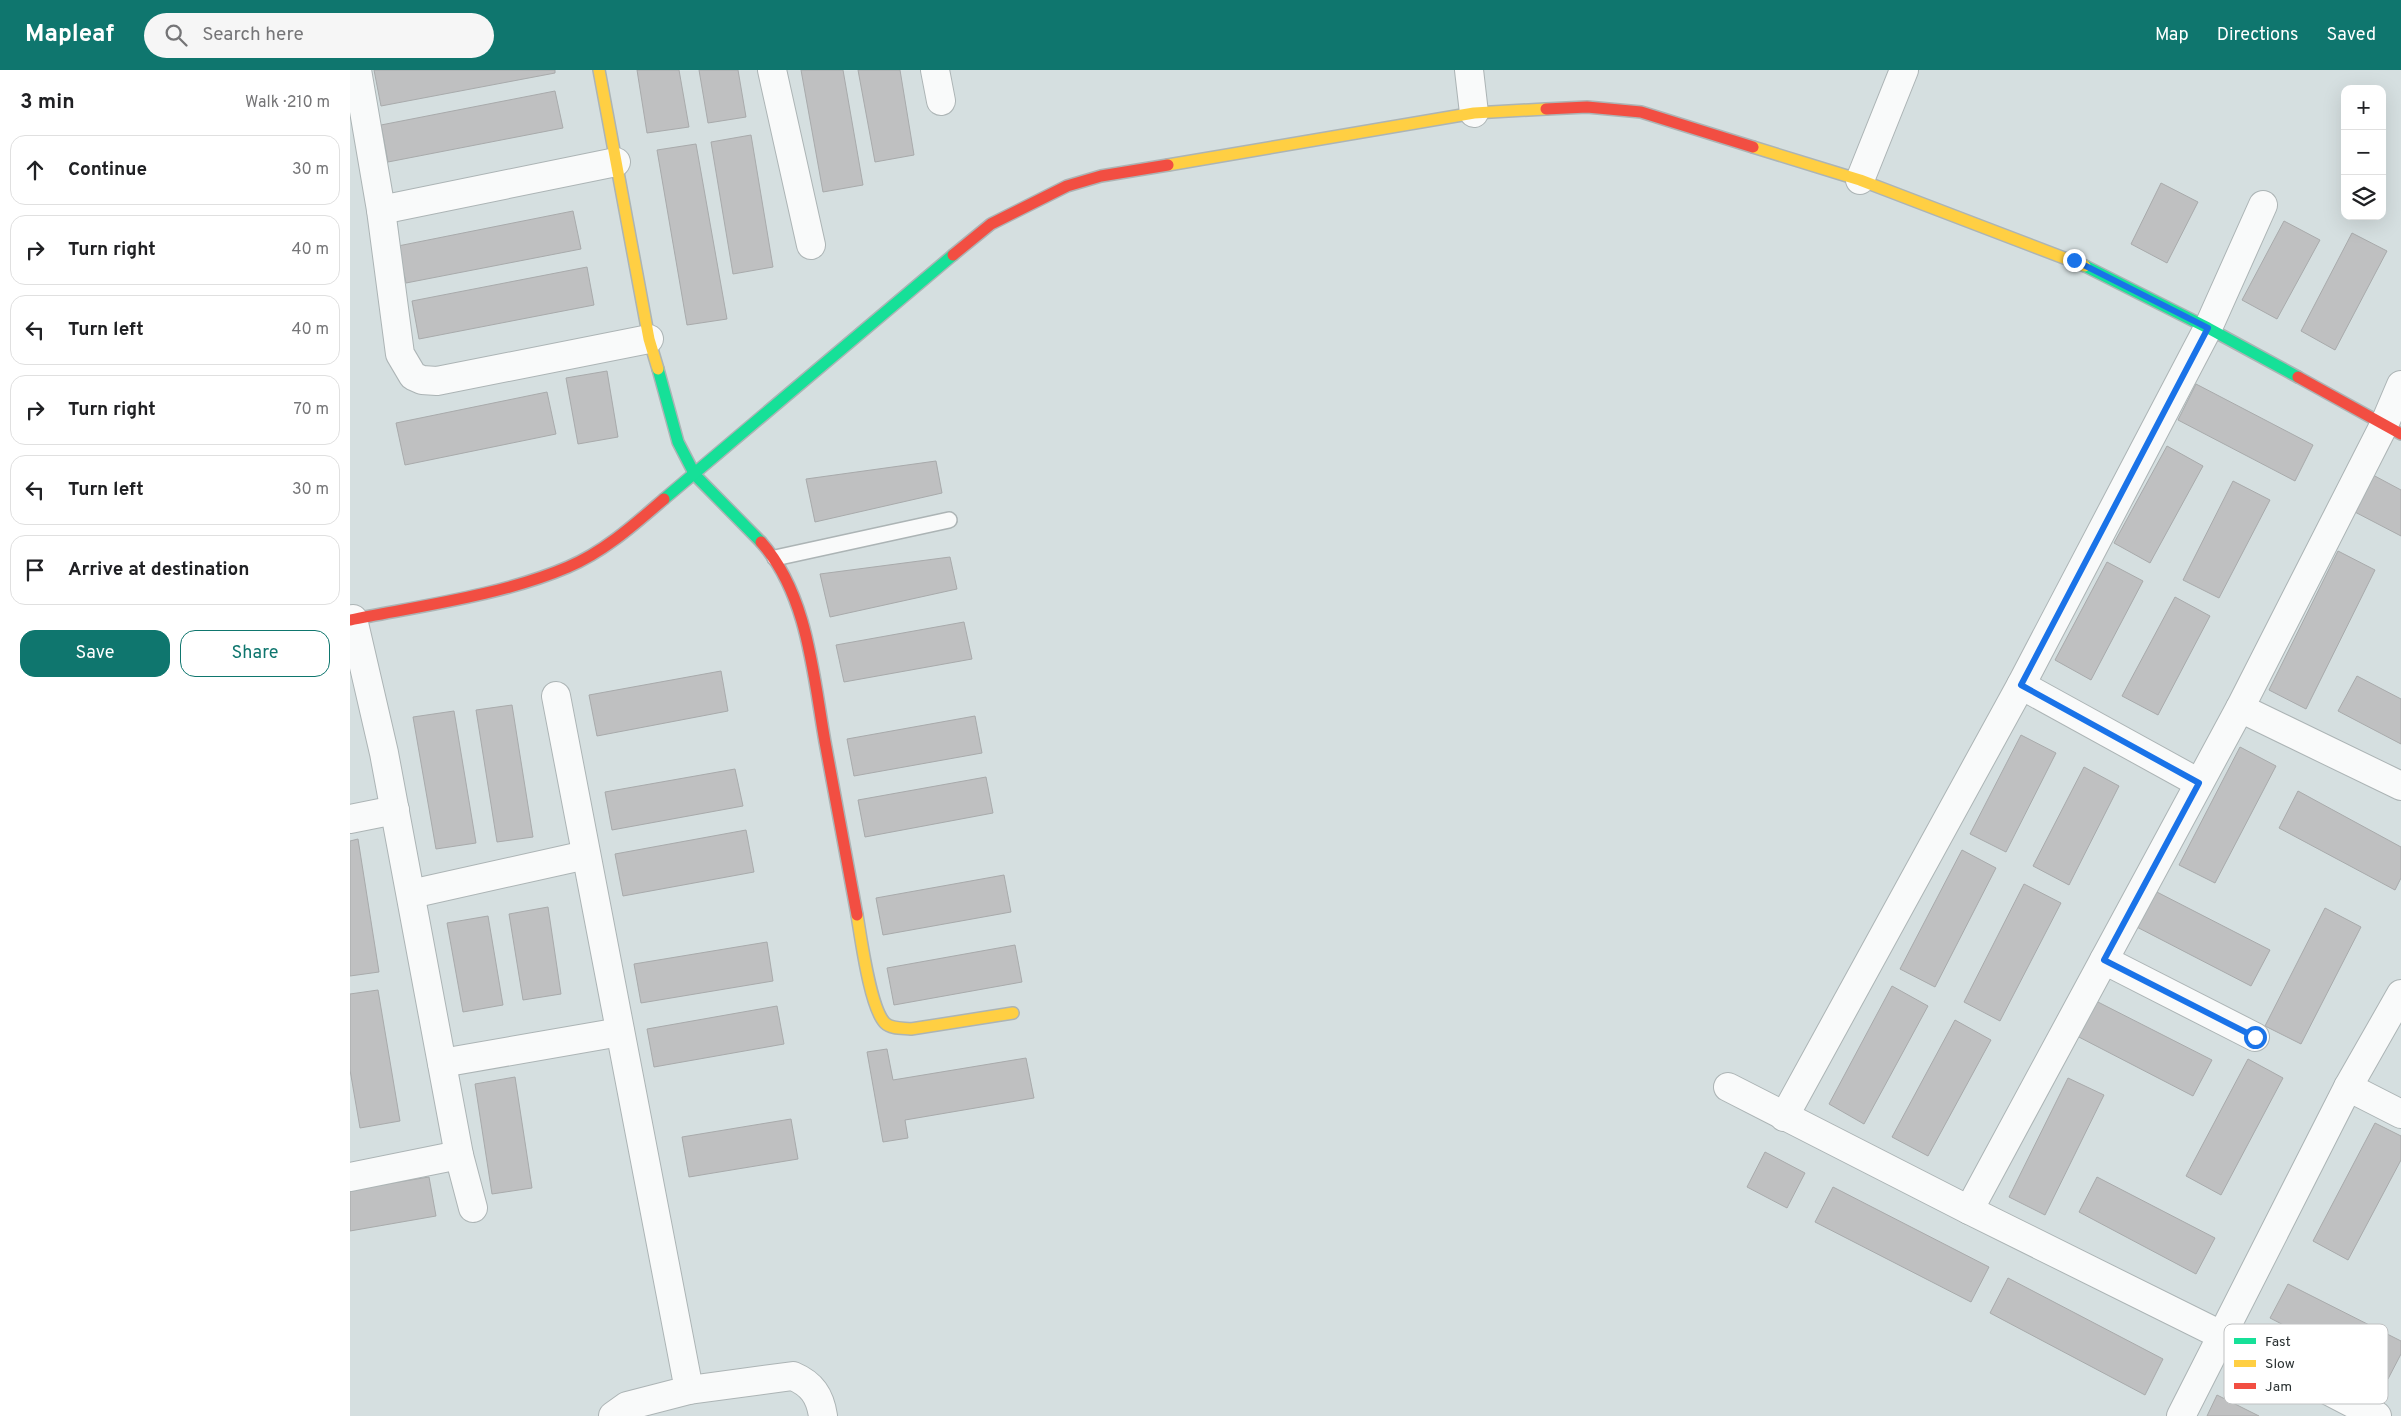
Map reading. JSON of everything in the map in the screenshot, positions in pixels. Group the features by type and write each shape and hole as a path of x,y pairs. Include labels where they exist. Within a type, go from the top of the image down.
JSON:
{"street":[{"path":"357,70 381,210 400,354 413,376 422,380 437,381 649,339"},
{"path":"599,70 649,339 678,442 695,475 753,533 774,558 790,585 807,644 860,936 872,996 878,1011 885,1023 894,1028 911,1030 1013,1013"},
{"path":"772,70 811,245"},
{"path":"935,70 941,101"},
{"path":"1469,70 1474,113"},
{"path":"1860,180 1904,70"},
{"path":"473,1208 459,1155 395,810 351,620 505,588 569,567 622,536 935,269 991,224 1067,186 1101,176 1474,113 1587,107 1641,112 1860,180 2074,260 2208,328 2392,429"},
{"path":"381,210 616,162"},
{"path":"1784,1117 2021,685 2208,328 2263,205"},
{"path":"1969,1210 2392,429 2401,385"},
{"path":"2021,685 2199,783"},
{"path":"556,696 689,1390"},
{"path":"2240,708 2401,786"},
{"path":"350,819 395,810"},
{"path":"411,894 586,855"},
{"path":"2104,960 2255,1037"},
{"path":"2227,1324 2348,1087 2401,994"},
{"path":"442,1062 620,1032"},
{"path":"1728,1087 1784,1117 2224,1337"},
{"path":"2348,1087 2401,1114"},
{"path":"350,1177 459,1155"},
{"path":"2181,1416 2224,1329"},
{"path":"613,1416 627,1406 689,1390 781,1376 793,1376 811,1387 821,1403 823,1416"},
{"path":"2354,1404 2377,1416"}],"lane":[{"path":"774,558 949,520"}],"building":[{"path":"374,70 555,70 555,73 381,106"},
{"path":"637,70 679,70 689,127 647,133"},
{"path":"699,70 738,70 746,117 708,123"},
{"path":"801,70 843,70 863,185 823,192"},
{"path":"858,70 900,70 914,155 875,162"},
{"path":"555,91 563,128 388,162 381,125"},
{"path":"751,135 773,267 733,274 711,142"},
{"path":"696,144 727,319 687,325 657,150"},
{"path":"2161,183 2198,202 2167,263 2131,244"},
{"path":"573,211 581,249 406,283 398,246"},
{"path":"2284,221 2320,240 2277,319 2242,300"},
{"path":"2352,233 2387,251 2335,350 2301,331"},
{"path":"587,267 594,305 419,339 412,301"},
{"path":"607,371 618,437 578,444 566,378"},
{"path":"2196,384 2313,445 2295,481 2178,420"},
{"path":"547,392 556,434 405,465 396,423"},
{"path":"2167,446 2203,466 2150,563 2114,543"},
{"path":"936,461 942,493 815,522 806,479"},
{"path":"2373,475 2401,490 2401,536 2353,511"},
{"path":"2233,481 2270,500 2219,598 2183,580"},
{"path":"2338,551 2375,570 2306,709 2269,690"},
{"path":"950,557 957,589 830,617 820,574"},
{"path":"2107,562 2143,581 2091,680 2055,660"},
{"path":"2175,597 2210,616 2158,715 2122,696"},
{"path":"964,622 972,659 844,682 836,645"},
{"path":"721,671 728,711 597,736 589,695"},
{"path":"2357,676 2401,699 2401,744 2338,711"},
{"path":"512,705 533,837 497,842 476,710"},
{"path":"454,711 476,843 436,849 413,717"},
{"path":"975,716 982,753 854,776 847,739"},
{"path":"2021,735 2056,753 2006,852 1970,834"},
{"path":"2240,747 2276,766 2215,883 2179,865"},
{"path":"2084,767 2119,786 2069,885 2033,866"},
{"path":"735,769 743,806 612,830 605,792"},
{"path":"986,777 993,813 865,837 858,800"},
{"path":"2298,791 2401,847 2401,878 2395,890 2279,828"},
{"path":"746,830 754,872 623,896 615,854"},
{"path":"358,839 379,972 350,976 350,841"},
{"path":"1962,850 1996,868 1935,987 1900,969"},
{"path":"1004,875 1011,912 883,935 876,898"},
{"path":"2024,884 2061,903 2000,1021 1964,1002"},
{"path":"2151,889 2270,950 2251,986 2133,925"},
{"path":"548,907 561,994 523,1000 509,914"},
{"path":"2325,908 2361,927 2301,1044 2265,1026"},
{"path":"488,916 503,1005 463,1012 447,923"},
{"path":"767,942 773,981 641,1003 634,964"},
{"path":"1015,945 1022,982 894,1005 887,968"},
{"path":"1892,986 1928,1006 1864,1124 1829,1104"},
{"path":"378,990 400,1121 360,1128 350,1070 350,994"},
{"path":"2094,1000 2212,1060 2193,1096 2075,1035"},
{"path":"777,1006 784,1044 654,1067 647,1029"},
{"path":"1955,1020 1991,1040 1928,1156 1892,1137"},
{"path":"887,1049 893,1080 1026,1058 1034,1098 905,1120 908,1138 883,1142 867,1052"},
{"path":"2248,1059 2283,1078 2221,1195 2186,1176"},
{"path":"515,1077 532,1188 492,1194 475,1084"},
{"path":"2068,1078 2104,1095 2045,1215 2009,1197"},
{"path":"791,1119 798,1159 689,1177 682,1137"},
{"path":"2375,1123 2401,1136 2401,1160 2348,1260 2313,1241"},
{"path":"1765,1152 1805,1173 1787,1208 1747,1187"},
{"path":"429,1177 436,1216 350,1231 350,1190"},
{"path":"2097,1177 2215,1238 2196,1274 2079,1212"},
{"path":"1833,1187 1989,1267 1971,1302 1815,1222"},
{"path":"2008,1278 2163,1359 2145,1395 1990,1313"},
{"path":"2288,1284 2367,1324 2282,1324 2270,1318"},
{"path":"2388,1334 2401,1341 2401,1354 2388,1379"},
{"path":"2217,1395 2224,1398 2224,1404 2235,1404 2259,1416 2207,1416"}],"traffic: fast":[{"path":"664,499 953,255"},
{"path":"2085,266 2208,328 2298,377"},
{"path":"658,369 678,442 695,475 761,542"}],"traffic: slow":[{"path":"599,70 649,339 658,369"},
{"path":"1168,165 1474,113 1546,109"},
{"path":"1753,147 1860,180 2085,266"},
{"path":"857,915 875,1003 880,1015 888,1025 911,1029 1013,1013"}],"traffic: jam":[{"path":"1546,109 1587,107 1641,112 1753,147"},
{"path":"953,255 991,224 1067,186 1101,176 1168,165"},
{"path":"2298,377 2401,434"},
{"path":"350,620 461,599 543,577 594,554 619,537 664,499"},
{"path":"761,542 777,563 789,586 806,636 857,915"}],"route":[{"path":"2074,260 2208,328 2021,685 2199,783 2104,960 2255,1037"}]}
